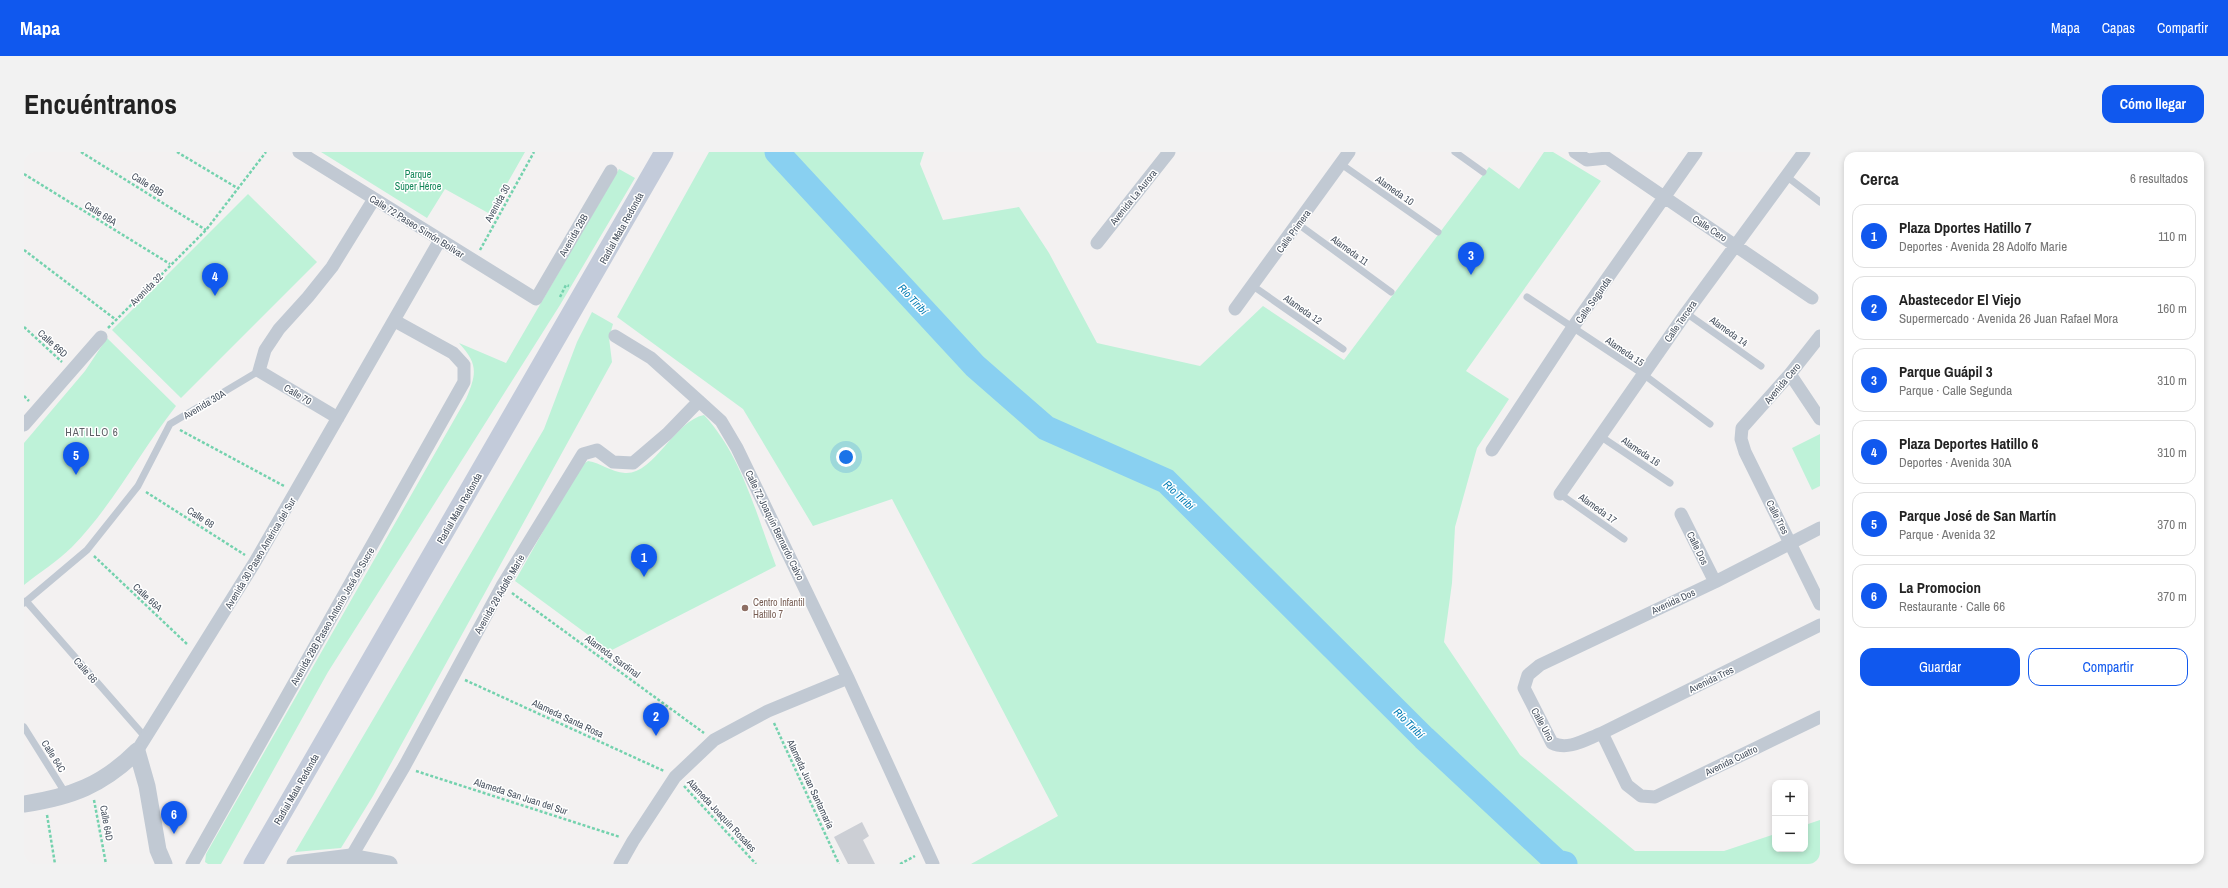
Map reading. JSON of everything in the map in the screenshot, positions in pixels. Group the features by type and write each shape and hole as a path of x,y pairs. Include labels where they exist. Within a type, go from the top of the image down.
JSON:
{"main road":[{"name":"Radial Mata Redonda","path":"253,864 664,152"}],"street":[{"name":"Calle 72 Paseo Simón Bolívar","path":"301,152 536,299"},
{"name":"Avenida La Aurora","path":"1097,243 1169,152"},
{"name":"Calle Primera","path":"1235,309 1349,152"},
{"name":"Calle Cero","path":"1575,152 1587,160 1607,155 1665,198 1812,298"},
{"name":"Calle Segunda","path":"1492,450 1573,327 1696,152"},
{"name":"Calle Tercera","path":"1560,494 1686,312 1804,152"},
{"name":"Avenida 28B","path":"536,299 611,171"},
{"path":"259,371 265,350 278,329 308,297 332,266 374,199"},
{"name":"Avenida 30 Paseo América del Sur","path":"24,804 67,796 92,786 119,769 142,745 255,562 395,321 440,240"},
{"name":"Avenida 28B Paseo Antonio José de Sucre","path":"192,864 464,382 464,365 453,353 395,321"},
{"name":"Calle 72 Joaquín Bernardo Calvo","path":"615,336 651,358 700,400 721,421 737,448 848,678 933,864"},
{"name":"Avenida Cero","path":"1742,428 1790,374 1820,336"},
{"path":"24,426 101,337"},
{"name":"Calle 70","path":"259,371 338,418"},
{"path":"1790,374 1820,419"},
{"name":"Avenida 28 Adolfo Marie","path":"349,860 404,767 502,586 583,454 597,450 613,462 633,463 667,434 700,400"},
{"name":"Calle Tres","path":"1742,428 1741,439 1746,452 1820,604"},
{"name":"Calle Dos","path":"1681,514 1715,582"},
{"name":"Avenida Dos","path":"1528,675 1540,665 1715,582 1820,528"},
{"name":"Avenida Tres","path":"1602,733 1820,625"},
{"name":"Calle Uno","path":"1528,675 1524,688 1552,743 1560,747 1568,747 1602,733"},
{"path":"620,864 633,841 676,777 714,740 768,711 848,678"},
{"name":"Avenida Cuatro","path":"1602,733 1627,785 1641,796 1655,798 1820,717"},
{"name":"Calle 66","path":"142,745 147,786 158,850 164,864"},
{"path":"295,864 349,860 389,864"}],"lane":[{"path":"1455,152 1483,172"},
{"name":"Alameda 10","path":"1341,164 1438,232"},
{"path":"1786,176 1820,202"},
{"name":"Alameda 11","path":"1298,224 1391,292"},
{"name":"Alameda 12","path":"1252,286 1343,349"},
{"name":"Alameda 15","path":"1527,297 1643,374 1710,424"},
{"name":"Alameda 14","path":"1686,312 1761,366"},
{"name":"Avenida 30A","path":"170,424 259,371"},
{"path":"25,602 87,550 138,486 170,424"},
{"name":"Alameda 16","path":"1600,436 1670,483"},
{"name":"Alameda 17","path":"1560,494 1624,539"},
{"name":"Calle 66","path":"25,602 142,745"},
{"name":"Calle 64C","path":"24,726 67,796"}],"path":[{"name":"Calle 68B","path":"81,152 206,230"},
{"path":"177,152 239,189"},
{"name":"Avenida 32","path":"101,337 115,319 206,230 266,152"},
{"name":"Avenida 30","path":"474,261 534,152"},
{"name":"Calle 68A","path":"24,174 170,264"},
{"path":"24,250 115,319"},
{"name":"Calle 66D","path":"24,327 72,371"},
{"path":"170,424 296,492"},
{"name":"Calle 68","path":"138,486 255,562"},
{"name":"Calle 66A","path":"87,550 198,655"},
{"name":"Alameda Sardinal","path":"502,586 714,740"},
{"name":"Alameda Santa Rosa","path":"454,675 676,777"},
{"name":"Alameda Juan Santamaría","path":"768,711 839,864"},
{"name":"Alameda San Juan del Sur","path":"404,767 633,841"},
{"name":"Alameda Joaquín Rosales","path":"676,777 756,864"},
{"name":"Calle 64D","path":"92,786 106,864"},
{"path":"48,821 55,864"},
{"path":"900,864 926,850"}],"green space":[{"name":"Parque Súper Héroe","path":"321,152 525,152 490,214 445,189 427,218"},
{"path":"709,152 924,152 920,164 943,220 1019,207 1049,253 1097,343 1200,366 1263,306 1344,360 1489,167 1519,189 1544,152 1553,152 1601,181 1466,371 1509,399 1477,448 1455,527 1452,583 1444,642 1520,755 1635,851 1724,851 1772,835 1772,852 1808,852 1808,824 1820,820 1820,864 971,864 1058,816 892,499 813,526 743,409 617,317"},
{"path":"619,169 635,178 560,305 328,672 221,864 208,864 205,862 206,854 466,399 474,375 474,369 470,357 459,343 506,363"},
{"path":"248,194 317,262 181,398 112,330"},
{"path":"592,312 613,324 609,338 612,362 373,796 341,848 295,852 544,429 577,342"},
{"path":"107,338 176,406 87,531 67,552 24,585 24,443 85,371"},
{"path":"704,415 717,431 738,467 747,486 776,566 610,651 515,581 580,466 588,461 620,472 625,473 635,471 645,466 655,457 683,427 693,419"},
{"path":"1820,434 1820,486 1812,490 1792,448"}],"building":[{"path":"862,822 869,836 863,840 875,864 848,864 834,837"}],"waterway":[{"name":"Río Tiribí","path":"777,152 975,366 1046,428 1166,481 1424,738 1557,862 1565,864"}],"place":[{"name":"Parque Guápil 3","path":"1471,275"},
{"name":"Plaza Deportes Hatillo 6","path":"215,296"},
{"name":"Parque José de San Martín","path":"76,475"},
{"name":"Plaza Dportes Hatillo 7","path":"644,577"},
{"name":"Centro Infantil Hatillo 7","path":"745,608"},
{"name":"Abastecedor El Viejo","path":"656,736"},
{"name":"La Promocion","path":"174,834"}],"district":[{"name":"HATILLO 6","path":"92,432"}]}
